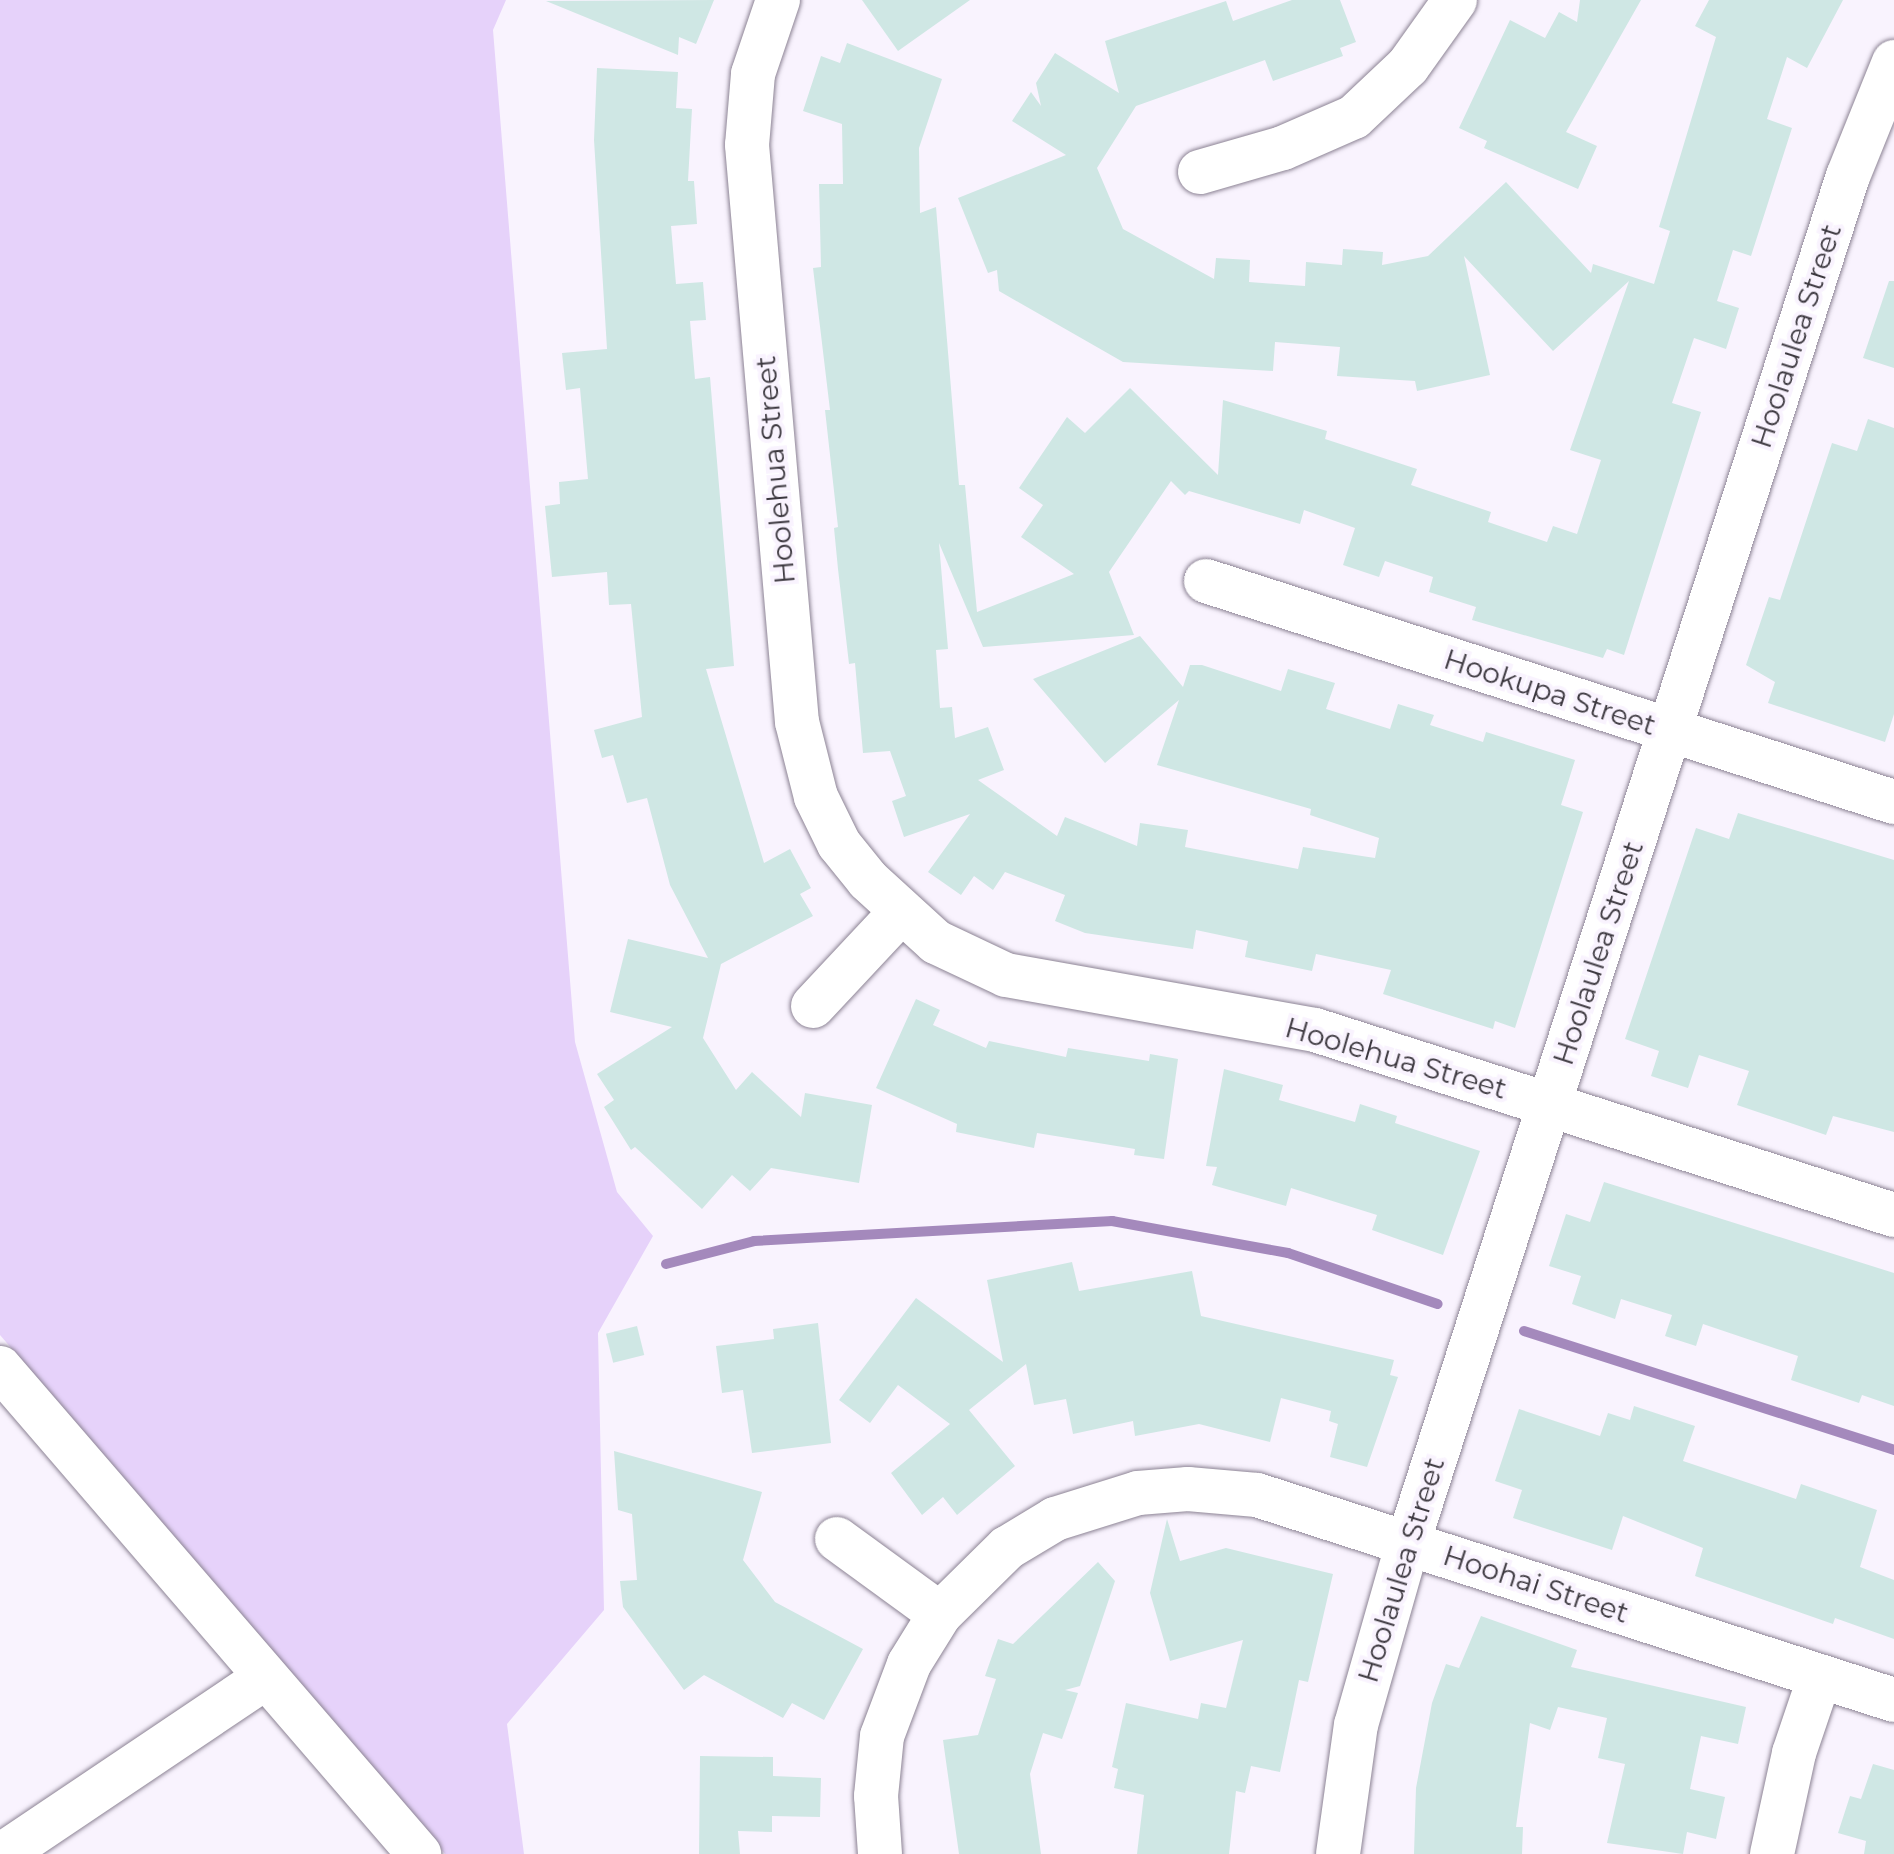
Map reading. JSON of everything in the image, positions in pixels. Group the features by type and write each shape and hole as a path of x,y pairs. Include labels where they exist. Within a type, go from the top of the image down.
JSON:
{"street":[{"name":"Hoolehua Street","path":"778,0 753,74 747,145 797,722 816,797 839,844 901,912 936,942 1006,975 1315,1030 1894,1215"},
{"path":"1200,172 1283,148 1354,117 1408,66 1455,0"},
{"name":"Hoolaulea Street","path":"1338,1854 1356,1725 1408,1543 1848,176 1894,62"},
{"name":"Hookupa Street","path":"1206,581 1894,802"},
{"path":"813,1006 901,912"},
{"path":"0,1368 419,1854"},
{"name":"Hoohai Street","path":"880,1854 876,1796 882,1736 909,1664 940,1614 961,1589 1019,1541 1055,1519 1138,1493 1188,1489 1257,1495 1894,1700"},
{"path":"837,1539 940,1614"},
{"path":"1772,1854 1794,1753 1820,1676"},
{"path":"3,1854 265,1678"}],"shaded area":[{"path":"0,0 506,0 493,30 575,1042 617,1192 653,1236 598,1333 604,1610 507,1724 524,1854 445,1854 0,1335"}],"building":[{"path":"714,0 696,44 679,37 678,55 546,1"},
{"path":"862,0 970,0 898,51"},
{"path":"1292,0 1340,0 1356,42 1340,48 1343,56 1273,81 1265,60 1136,106 1097,168 1123,229 1214,279 1216,258 1250,260 1249,282 1305,286 1306,262 1342,265 1343,249 1383,252 1382,265 1428,256 1506,182 1591,273 1593,264 1654,284 1670,231 1659,227 1716,37 1695,26 1709,0 1843,0 1807,68 1787,57 1767,119 1792,128 1751,256 1733,250 1717,301 1739,308 1726,349 1694,338 1672,403 1701,412 1624,655 1607,649 1603,658 1472,620 1476,607 1429,592 1433,577 1385,561 1379,577 1343,565 1355,528 1304,510 1300,524 1189,491 1185,495 1171,481 1109,572 1134,635 983,647 939,543 948,649 936,650 940,708 952,707 955,738 988,727 1004,770 978,780 1057,836 1065,817 1137,846 1140,823 1188,830 1185,847 1298,869 1303,847 1375,858 1379,838 1310,815 1311,809 1157,765 1179,700 1105,763 1033,679 1140,636 1183,687 1190,665 1202,665 1281,691 1288,669 1335,683 1326,709 1390,729 1398,704 1434,715 1430,725 1483,742 1486,732 1575,760 1561,805 1583,812 1515,1028 1495,1021 1493,1029 1383,994 1391,970 1316,954 1312,971 1245,957 1248,941 1196,930 1193,949 1085,933 1055,921 1065,895 1005,872 993,890 974,876 961,895 928,872 970,814 904,837 892,801 906,796 890,751 863,753 855,663 849,664 838,569 834,528 838,527 825,410 830,410 813,268 821,267 819,184 843,184 842,124 803,111 821,56 840,63 847,43 942,79 919,148 920,213 936,207 959,485 965,485 977,612 1074,574 1021,537 1043,505 1019,488 1067,417 1085,433 1130,388 1218,475 1223,400 1327,431 1325,439 1417,469 1411,485 1491,512 1488,522 1547,542 1553,526 1577,534 1601,460 1570,450 1629,281 1553,351 1464,256 1490,375 1417,391 1415,381 1337,376 1340,347 1275,342 1273,371 1123,362 999,291 997,270 988,273 958,198 1066,155 1012,121 1031,92 1041,106 1036,83 1055,53 1119,93 1105,41 1226,1 1233,21"},
{"path":"1580,0 1641,0 1566,132 1597,146 1578,189 1484,148 1487,141 1459,128 1510,20 1545,38 1559,12 1577,22"},
{"path":"597,68 678,72 676,108 692,109 688,181 694,181 697,224 671,226 676,284 703,282 706,320 690,321 695,379 710,377 734,666 706,669 764,863 790,849 811,888 800,894 813,916 721,964 703,1038 736,1090 752,1072 801,1117 805,1093 872,1105 859,1183 771,1168 750,1191 732,1175 702,1209 635,1147 631,1150 604,1107 614,1100 597,1074 672,1027 610,1012 628,939 708,958 670,885 647,798 627,803 613,755 602,758 594,730 642,717 631,604 609,605 607,572 552,577 545,506 560,504 559,482 588,479 580,388 566,390 562,353 607,349 594,140"},
{"path":"1889,281 1894,281 1894,368 1863,358"},
{"path":"1868,419 1894,428 1894,714 1885,742 1768,703 1775,682 1746,665 1769,597 1780,600 1832,443 1857,451"},
{"path":"1738,813 1894,860 1894,1132 1833,1116 1826,1135 1737,1105 1749,1071 1699,1055 1688,1088 1651,1076 1659,1051 1625,1039 1696,828 1729,839"},
{"path":"916,999 940,1010 933,1025 986,1048 989,1041 1066,1057 1068,1048 1149,1061 1150,1054 1178,1059 1164,1159 1134,1155 1135,1149 1037,1133 1034,1148 956,1132 957,1124 876,1088"},
{"path":"1224,1069 1283,1085 1279,1100 1355,1122 1360,1104 1397,1116 1395,1123 1480,1151 1443,1255 1372,1230 1377,1215 1291,1188 1286,1206 1212,1185 1217,1167 1206,1166"},
{"path":"1604,1182 1894,1273 1894,1406 1862,1395 1859,1403 1791,1380 1798,1356 1703,1324 1696,1346 1665,1336 1672,1315 1621,1299 1615,1319 1572,1304 1581,1276 1549,1266 1566,1214 1590,1222"},
{"path":"1072,1262 1079,1291 1192,1271 1201,1316 1394,1360 1390,1375 1398,1377 1367,1467 1330,1457 1338,1424 1329,1421 1331,1411 1281,1398 1270,1442 1199,1424 1135,1436 1133,1421 1073,1434 1066,1399 1034,1405 1026,1364 969,1410 1015,1466 957,1515 943,1497 922,1515 891,1473 950,1424 898,1385 870,1423 839,1400 916,1298 1003,1362 987,1280"},
{"path":"818,1323 831,1443 752,1453 743,1390 722,1393 716,1346 774,1339 773,1329"},
{"path":"637,1326 644,1355 613,1363 606,1334"},
{"path":"1634,1406 1695,1426 1683,1461 1796,1499 1801,1484 1877,1510 1860,1567 1894,1580 1894,1639 1835,1618 1833,1624 1695,1576 1703,1548 1623,1516 1612,1550 1513,1518 1522,1490 1495,1481 1519,1409 1600,1436 1608,1413 1630,1420"},
{"path":"614,1451 762,1492 743,1560 775,1602 863,1649 824,1720 792,1703 783,1718 704,1675 684,1690 623,1607 620,1581 637,1580 632,1514 618,1510"},
{"path":"1167,1519 1180,1561 1226,1548 1333,1574 1308,1682 1299,1680 1280,1772 1251,1766 1245,1793 1236,1791 1229,1854 1137,1854 1144,1795 1114,1788 1118,1769 1112,1767 1126,1703 1198,1719 1201,1703 1226,1708 1243,1640 1170,1661 1150,1593"},
{"path":"1098,1562 1115,1581 1080,1686 1065,1690 1078,1693 1062,1739 1043,1733 1030,1774 1041,1854 959,1854 943,1740 978,1735 996,1679 985,1676 998,1639 1013,1644"},
{"path":"1481,1616 1577,1650 1571,1667 1746,1707 1738,1744 1701,1736 1690,1789 1725,1797 1716,1839 1687,1832 1683,1854 1607,1843 1625,1764 1598,1758 1607,1718 1558,1707 1550,1730 1530,1723 1516,1827 1523,1827 1522,1854 1414,1854 1416,1788 1432,1703 1446,1664 1459,1668"},
{"path":"700,1756 773,1757 773,1776 821,1778 820,1817 772,1816 772,1832 738,1831 740,1854 699,1854"},
{"path":"1873,1764 1894,1770 1894,1854 1864,1854 1866,1841 1838,1833 1850,1796 1861,1799"}],"waterway":[{"path":"666,1264 754,1241 1112,1221 1288,1253 1438,1304"},
{"path":"1524,1331 1894,1450"}]}
